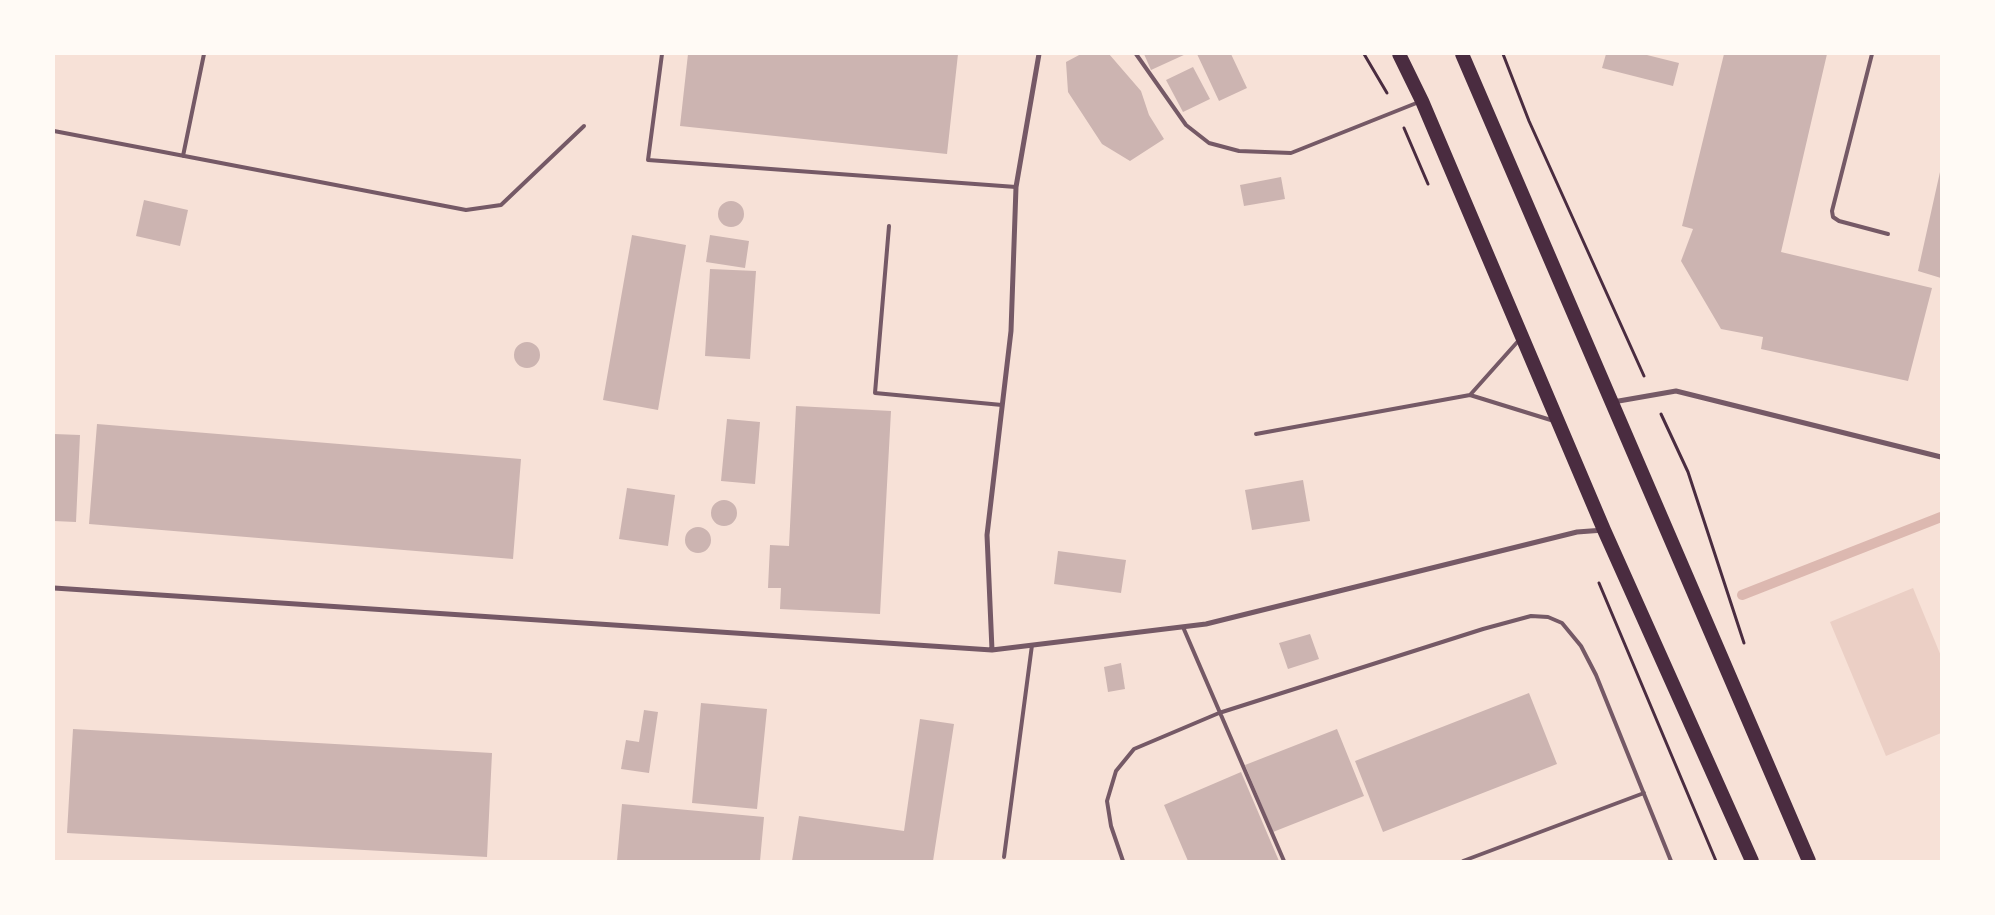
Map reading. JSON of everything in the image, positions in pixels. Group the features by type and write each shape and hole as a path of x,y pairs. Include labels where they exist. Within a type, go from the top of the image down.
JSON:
{"highway":[{"path":"1399,54 1422,101 1604,530 1752,861"},
{"path":"1462,54 1809,861"}],"street":[{"path":"992,650 987,535 1011,331 1016,187 1039,54"},
{"path":"1612,402 1676,391 1941,457"},
{"path":"54,588 992,650 1206,624 1577,532 1604,530"}],"lane":[{"path":"183,156 204,54"},
{"path":"662,54 648,160 1016,187"},
{"path":"1136,54 1186,125 1209,143 1239,151 1291,153 1396,109 1422,101"},
{"path":"1872,54 1832,211 1833,217 1839,221 1888,234"},
{"path":"54,131 466,210 501,205 584,126"},
{"path":"889,226 875,393 1002,405"},
{"path":"1470,395 1523,336"},
{"path":"1256,434 1470,395 1560,424"},
{"path":"1123,861 1111,826 1107,801 1116,771 1134,749 1219,713 1483,629 1532,616 1548,617 1562,623 1582,646 1596,675 1671,861"},
{"path":"1183,627 1284,861"},
{"path":"1004,857 1032,645"},
{"path":"1463,861 1644,793"}],"path":[{"path":"1503,54 1533,129 1688,472 1745,647"}],"shaded area":[{"path":"1913,588 1941,656 1941,733 1886,756 1830,622"}],"building":[{"path":"688,54 958,54 947,154 680,126"},
{"path":"1081,54 1109,54 1141,91 1149,115 1164,139 1130,161 1102,144 1068,92 1066,62"},
{"path":"1144,54 1186,54 1151,70"},
{"path":"1197,54 1231,54 1247,88 1219,101"},
{"path":"1606,54 1643,54 1679,63 1673,86 1602,68"},
{"path":"1724,54 1827,54 1781,252 1932,288 1908,381 1761,349 1763,337 1721,329 1681,261 1693,229 1682,226"},
{"path":"1193,67 1210,99 1183,112 1166,80"},
{"path":"1941,172 1941,278 1918,271"},
{"path":"1281,177 1285,199 1244,206 1240,185"},
{"path":"144,200 188,210 180,246 136,236"},
{"path":"731,201 740,205 744,214 740,223 731,227 722,223 718,214 722,205"},
{"path":"632,235 686,245 658,410 603,400"},
{"path":"710,235 749,241 745,268 706,262"},
{"path":"710,269 756,271 750,359 705,356"},
{"path":"527,342 536,346 540,355 536,364 527,368 518,364 514,355 518,346"},
{"path":"796,406 891,411 880,614 780,609 781,588 768,588 770,545 789,546"},
{"path":"727,419 760,422 755,484 721,481"},
{"path":"97,424 521,459 513,559 89,524"},
{"path":"54,434 80,435 76,522 54,521"},
{"path":"1303,480 1310,521 1252,530 1245,490"},
{"path":"627,488 675,495 668,546 619,539"},
{"path":"724,500 733,504 737,513 733,522 724,526 715,522 711,513 715,504"},
{"path":"698,527 707,531 711,540 707,549 698,553 689,549 685,540 689,531"},
{"path":"1058,551 1126,560 1121,593 1054,584"},
{"path":"1310,634 1319,659 1288,669 1279,643"},
{"path":"1121,663 1125,689 1108,692 1104,667"},
{"path":"1529,693 1557,764 1383,832 1355,761"},
{"path":"701,703 767,709 757,809 692,803"},
{"path":"644,710 658,712 649,773 621,769 626,740 639,742"},
{"path":"920,719 954,724 933,861 792,861 799,816 904,831"},
{"path":"73,729 492,753 487,857 67,833"},
{"path":"1337,729 1364,796 1273,832 1245,765"},
{"path":"1241,772 1279,861 1188,861 1164,805"},
{"path":"622,804 764,817 760,861 617,861"}],"waterway":[{"path":"1742,595 1941,517"}]}
